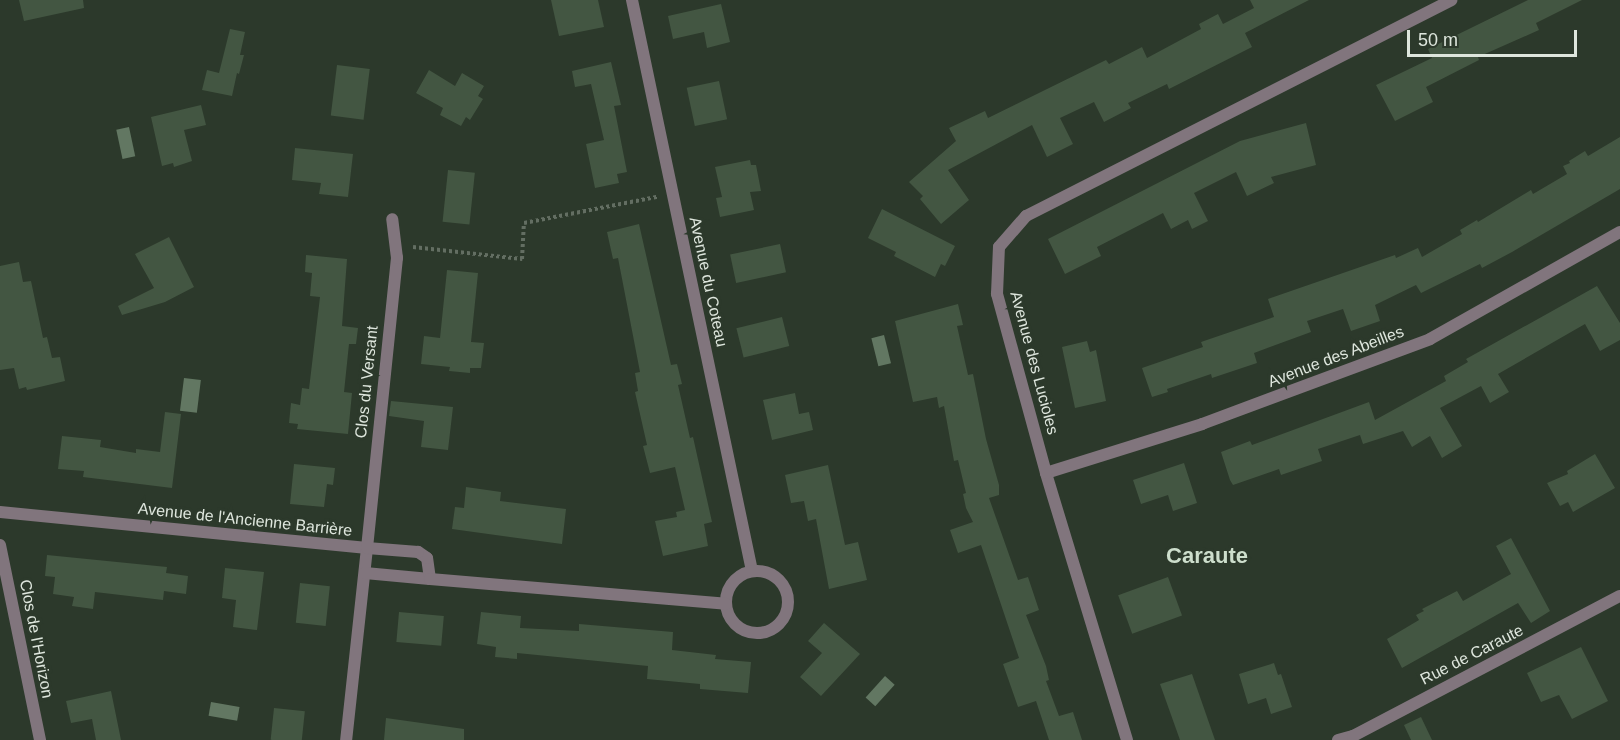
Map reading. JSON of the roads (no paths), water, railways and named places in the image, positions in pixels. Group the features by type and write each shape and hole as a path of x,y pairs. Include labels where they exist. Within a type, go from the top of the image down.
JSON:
{"street":[{"name":"Avenue du Coteau","path":"632,0 752,571"},
{"name":"Avenue des Lucioles","path":"1127,740 1046,472 997,294 999,247 1026,216 1451,0"},
{"name":"Clos du Versant","path":"367,548 397,258 392,219"},
{"name":"Avenue des Abeilles","path":"1046,472 1202,424 1430,339 1620,232"},
{"name":"Avenue de l'Ancienne Barrière","path":"0,512 367,548 346,740"},
{"name":"Clos de l'Horizon","path":"0,545 40,740"},
{"path":"367,548 418,552 427,558 430,579"},
{"path":"752,571 767,572 779,580 787,593 788,608 782,621 770,630 755,633 741,628 730,618 726,604 728,589 738,577 752,571"},
{"path":"364,573 726,604"},
{"name":"Rue de Caraute","path":"1338,740 1353,736 1620,596"}],"district":[{"name":"Caraute","path":"1207,556"}]}
